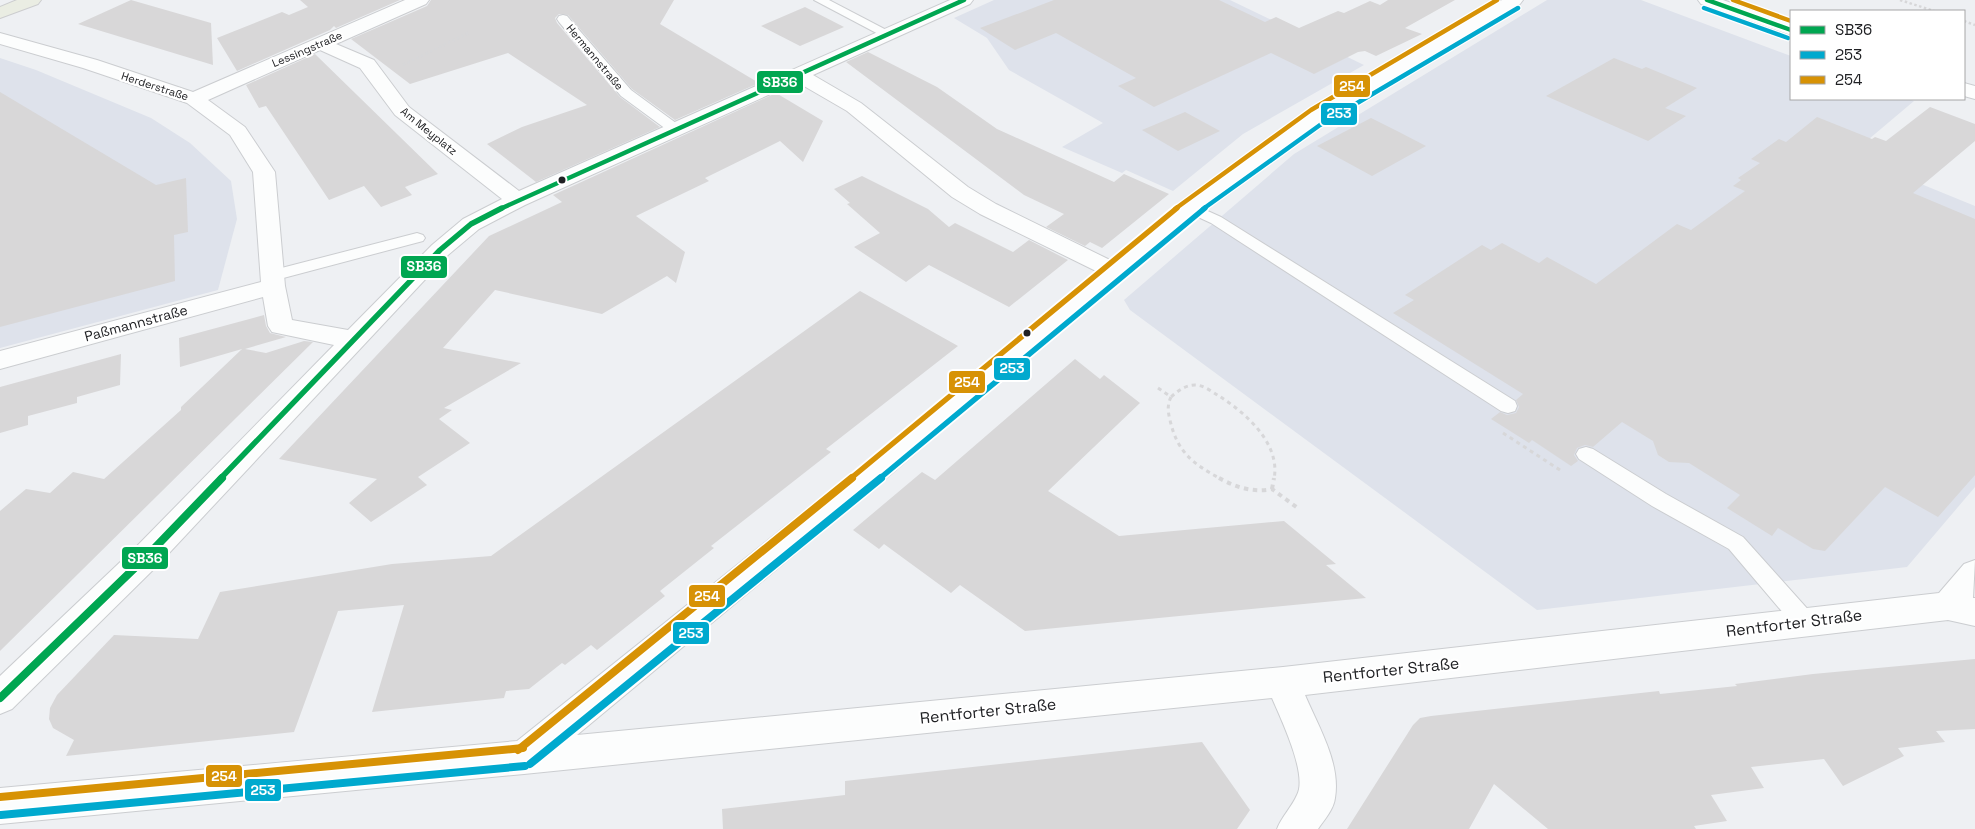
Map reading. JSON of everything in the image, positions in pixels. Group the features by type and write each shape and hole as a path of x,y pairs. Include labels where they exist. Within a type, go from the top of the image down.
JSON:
{"main road":[{"path":"0,13 32,0"}],"street":[{"name":"Lessingstraße","path":"194,99 420,0"},
{"path":"0,698 146,557 440,250 471,224 518,200 964,0"},
{"path":"524,757 881,466 1190,208 1314,118 1514,0"},
{"path":"1707,0 1790,30"},
{"name":"Herderstraße","path":"0,38 90,64 194,99 238,131 264,172 272,281 281,326 353,340"},
{"name":"Am Meyplatz","path":"321,44 366,64 402,110 518,200"},
{"path":"798,74 854,107 960,192 988,209 1114,271"},
{"name":"Paßmannstraße","path":"0,360 272,281"},
{"path":"1961,609 1975,573"},
{"name":"Rentforter Straße","path":"0,806 524,757 1283,682 1804,621 1961,609"},
{"path":"1283,682 1316,764 1317,799 1296,829"}],"lane":[{"path":"820,0 888,34"},
{"name":"Hermannstraße","path":"563,20 626,93 675,130"},
{"path":"1190,208 1216,220 1508,406"},
{"path":"272,281 417,238"},
{"path":"1586,454 1659,500 1695,518 1736,543 1804,621"}],"path":[{"path":"1900,0 1931,10"},
{"path":"376,77 470,32"},
{"path":"1196,385 1236,405 1255,424 1266,440 1276,477 1272,489 1267,491 1248,490 1211,474 1195,463 1180,448 1173,433 1168,400 1171,396 1186,386 1196,385"},
{"path":"1158,388 1171,396"},
{"path":"1497,429 1570,477"},
{"path":"1272,489 1299,509"}],"shaded area":[{"path":"994,0 1230,0 1364,65 1243,134 1173,191 1126,170 1122,173 1062,147 1103,123 1009,70 987,38 954,18"},
{"path":"1547,0 1641,0 1790,56 1790,100 1914,101 1850,155 1975,206 1975,487 1907,567 1537,610 1130,310 1124,300 1294,154"},
{"path":"0,58 36,70 151,118 190,143 231,181 237,219 218,290 0,348"}],"building":[{"path":"131,0 211,23 213,65 78,24"},
{"path":"300,0 400,0 336,28 334,26 330,30 237,71 217,38 282,12 289,15 308,7"},
{"path":"431,0 674,0 660,24 759,83 675,120 632,89 568,15 559,14 555,18 557,23 620,97 660,127 536,182 487,144 522,127 587,105 508,53 410,84 351,39 427,6"},
{"path":"1054,0 1219,0 1265,22 1276,17 1299,28 1338,11 1344,13 1370,1 1380,5 1388,0 1455,0 1405,28 1422,34 1376,56 1365,51 1358,52 1314,74 1271,53 1154,107 1118,86 1136,78 1056,33 1015,50 980,28"},
{"path":"805,7 844,27 800,46 761,26"},
{"path":"868,52 937,87 997,129 1114,182 1124,174 1169,194 1102,248 1090,242 1085,246 1046,227 1064,214 1024,195 846,62"},
{"path":"315,54 438,174 405,187 412,195 381,207 364,186 329,200 266,106 259,108 246,85"},
{"path":"1614,58 1642,69 1646,67 1697,88 1665,108 1686,116 1648,141 1546,96"},
{"path":"0,92 156,185 186,178 188,232 174,235 175,281 0,327"},
{"path":"776,93 823,121 803,162 780,141 705,178 709,181 636,216 685,252 676,283 667,276 602,314 495,290 443,348 521,363 444,408 452,410 439,419 470,443 418,477 427,485 371,522 349,503 377,479 279,459 489,236 562,202 553,195"},
{"path":"1930,107 1975,124 1975,141 1913,193 1975,219 1975,475 1938,517 1885,487 1825,551 1813,549 1778,528 1772,536 1727,508 1740,495 1689,463 1669,462 1658,455 1653,441 1622,422 1593,447 1585,445 1577,448 1574,455 1578,461 1571,466 1532,440 1529,443 1491,419 1500,412 1507,415 1516,413 1519,407 1516,400 1523,394 1393,313 1414,300 1405,295 1482,245 1491,250 1502,243 1539,263 1547,257 1596,284 1677,224 1691,230 1745,191 1733,186 1741,180 1738,178 1760,163 1751,159 1779,139 1786,142 1817,117 1872,139 1875,137 1886,141"},
{"path":"1185,112 1220,131 1178,151 1142,130"},
{"path":"1371,118 1426,146 1372,176 1317,146"},
{"path":"862,176 928,209 949,227 955,223 1013,252 1029,240 1068,260 1009,307 929,265 906,282 854,247 880,233 847,204 850,203 834,189"},
{"path":"860,291 958,346 826,449 831,452 711,546 714,548 660,591 665,596 597,650 591,645 565,665 562,663 529,689 506,691 504,698 372,712 404,605 338,611 294,732 66,756 74,740 53,728 49,719 50,708 57,695 114,635 198,639 220,592 392,564 491,556"},
{"path":"264,315 266,326 270,333 286,337 245,349 266,353 304,341 313,342 0,651 0,511 26,489 50,493 73,472 104,479 181,410 181,407 242,349 180,367 179,338"},
{"path":"121,354 120,385 77,397 77,403 28,416 28,425 0,433 0,387"},
{"path":"1075,359 1100,379 1104,375 1140,403 1048,491 1119,536 1284,521 1336,564 1326,565 1366,598 1025,631 960,585 951,593 884,544 879,549 853,530 922,472 935,480"},
{"path":"1975,659 1975,729 1936,731 1945,742 1898,748 1904,756 1843,786 1824,759 1751,767 1764,788 1711,795 1727,821 1694,826 1696,829 1548,829 1494,784 1469,829 1347,829 1413,725 1420,718 1659,691 1660,694 1737,686 1735,684 1813,674"},
{"path":"1202,742 1250,810 1237,829 723,829 722,809 845,795 845,781"}],"transit line":[{"name":"SB36","path":"0,698 146,557 440,250 471,224 517,200 964,0"},
{"name":"254","path":"518,750 875,459 1185,201 1311,110 1497,0"},
{"name":"SB36","path":"1707,0 1790,30"},
{"name":"254","path":"1733,0 1790,21"},
{"name":"253","path":"530,764 887,473 1195,215 1320,125 1518,8"},
{"name":"253","path":"1704,8 1788,38"},
{"name":"254","path":"0,797 523,748"},
{"name":"253","path":"1,815 525,766"}]}
